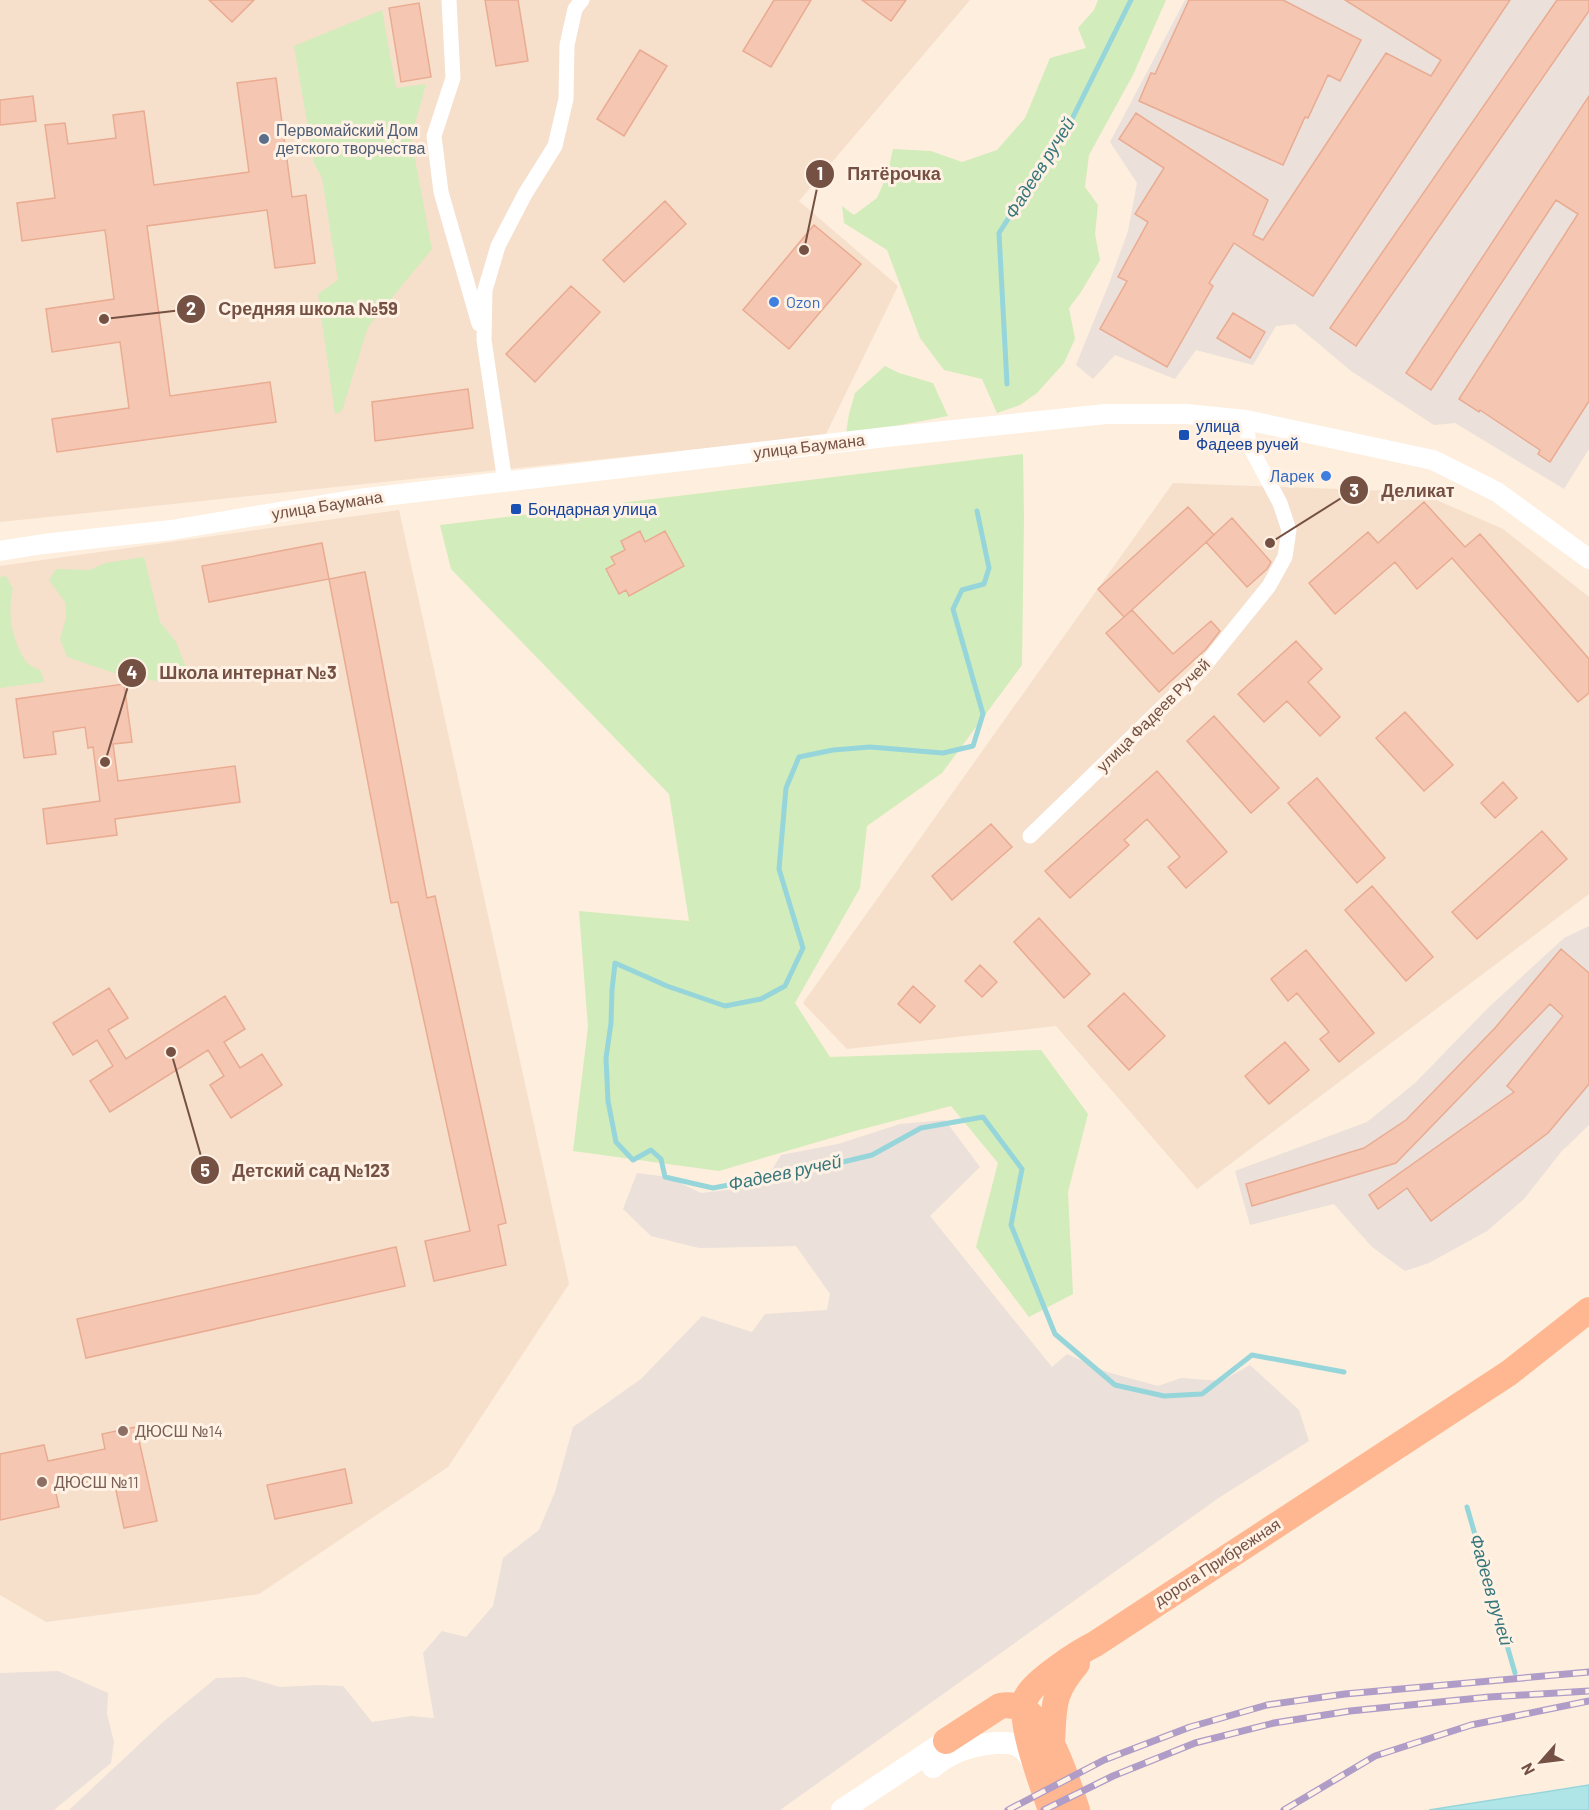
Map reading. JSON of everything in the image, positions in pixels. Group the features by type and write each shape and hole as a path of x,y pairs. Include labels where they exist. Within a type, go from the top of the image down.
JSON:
{"highway":[{"name":"дорога Прибрежная","path":"1070,1658 1095,1644 1509,1373 1589,1310"},
{"path":"1051,1810 1048,1777 1053,1711 1059,1688 1095,1644"},
{"path":"1070,1658 1030,1692 1025,1699 1025,1710 1048,1777 1077,1810"},
{"path":"946,1741 1000,1706 1011,1704 1025,1710 1041,1726 1052,1742"}],"main road":[{"name":"дорога Прибрежная","path":"842,1810 1070,1658"},
{"path":"866,1810 954,1753 979,1746 996,1743 1022,1747 1048,1777"}],"street":[{"path":"449,0 453,78 434,136 441,192 484,340 505,482"},
{"path":"484,340 485,290 498,246 525,194 555,146 566,99 567,45 575,9 582,0"},
{"name":"улица Баумана","path":"0,551 171,530 358,500 897,436 1106,414 1186,414 1246,420 1433,460 1497,492 1589,560"},
{"name":"улица Фадеев Ручей","path":"1030,836 1201,670 1269,586 1286,557 1289,531 1280,503 1256,462 1249,445 1246,420"}],"shaded area":[{"path":"0,0 970,0 799,201 898,286 825,436 0,522"},
{"path":"1185,0 1589,0 1589,449 1564,489 1455,423 1434,425 1351,371 1295,324 1276,326 1253,365 1196,350 1175,379 1115,355 1093,379 1076,365 1128,231 1137,183 1110,142"},
{"path":"1173,483 1418,492 1503,529 1589,597 1589,894 1197,1189 1056,1026 847,1049 803,1003"},
{"path":"399,510 569,1284 448,1467 259,1594 46,1622 0,1595 0,566"},
{"path":"1589,926 1589,1125 1561,1152 1524,1199 1487,1231 1429,1263 1405,1271 1372,1247 1334,1204 1250,1225 1235,1171 1367,1122 1415,1083 1488,1008 1564,938"},
{"path":"945,1120 980,1167 930,1216 1052,1367 1067,1354 1107,1372 1158,1386 1181,1378 1222,1381 1250,1365 1299,1410 1309,1441 1220,1497 780,1810 69,1810 163,1722 216,1678 245,1677 280,1687 343,1686 372,1722 411,1716 434,1718 423,1653 442,1631 466,1637 493,1606 503,1558 539,1530 555,1492 573,1427 641,1379 702,1316 752,1332 765,1314 827,1310 830,1294 796,1246 699,1248 651,1236 623,1209 637,1173 668,1177 701,1193 762,1186 781,1155 838,1144 900,1124"},
{"path":"58,1671 108,1693 107,1714 114,1742 111,1763 54,1810 0,1810 0,1673"}],"green space":[{"path":"1098,0 1166,0 1133,75 1089,155 1085,187 1098,205 1095,234 1100,260 1069,308 1075,339 1064,363 1037,393 1020,405 997,413 982,379 944,370 920,338 887,250 844,223 842,206 854,215 877,198 887,175 893,149 931,151 962,162 997,150 1025,118 1050,58 1086,48 1078,28 1094,10"},
{"path":"382,10 396,88 426,84 411,138 432,249 368,327 342,411 335,414 318,294 338,280 322,178 314,163 294,46"},
{"path":"885,366 899,373 933,383 948,416 874,430 845,440 855,393"},
{"path":"1023,454 1022,665 942,773 867,826 860,888 795,1003 830,1057 1041,1050 1088,1114 1068,1192 1073,1294 1029,1317 976,1247 998,1163 951,1106 855,1131 719,1171 573,1151 588,1027 579,911 689,921 669,794 451,569 440,525"},
{"path":"144,557 160,622 176,642 187,670 156,681 114,673 67,657 60,639 66,618 65,602 49,580 56,569 90,570 105,563"},
{"path":"6,576 13,589 11,616 17,644 26,662 41,671 44,682 0,688 0,577"}],"water":[{"path":"1589,1785 1589,1810 1429,1810"}],"building":[{"path":"209,0 254,0 232,22"},
{"path":"485,0 518,0 528,61 496,66"},
{"path":"774,0 811,0 771,67 743,51"},
{"path":"862,0 906,0 891,21"},
{"path":"1189,0 1283,0 1361,40 1340,81 1328,75 1283,165 1139,101 1151,73 1155,74"},
{"path":"1345,0 1510,0 1313,296 1234,243 1209,283 1213,286 1167,367 1100,329 1127,281 1118,277 1148,222 1135,214 1164,168 1119,139 1136,113 1268,200 1253,235 1263,240 1386,53 1431,76 1441,60"},
{"path":"1557,0 1589,0 1589,11 1356,346 1330,328"},
{"path":"419,3 431,77 401,82 389,8"},
{"path":"640,50 667,66 624,136 597,119"},
{"path":"276,78 292,197 306,195 315,263 275,268 267,210 147,226 170,396 270,382 276,422 57,452 52,419 129,408 120,342 52,352 46,309 114,299 105,230 22,241 17,203 55,198 45,125 65,123 68,144 116,138 113,115 144,111 154,185 249,172 237,83"},
{"path":"33,96 36,121 0,125 0,100"},
{"path":"1589,96 1589,401 1550,462 1538,454 1540,450 1480,410 1479,412 1459,399 1578,214 1556,200 1431,390 1406,373"},
{"path":"665,201 686,224 624,282 603,260"},
{"path":"814,225 861,264 789,349 743,310"},
{"path":"571,286 600,312 535,382 506,354"},
{"path":"1233,313 1265,332 1250,358 1217,338"},
{"path":"468,389 473,428 375,441 372,402"},
{"path":"1424,502 1465,547 1480,534 1589,659 1589,693 1578,702 1452,558 1417,589 1395,562 1335,614 1309,583 1368,532 1378,543"},
{"path":"1188,507 1214,535 1124,617 1098,589"},
{"path":"1232,518 1271,562 1267,569 1247,587 1206,542"},
{"path":"640,531 645,542 665,531 684,566 629,596 626,590 619,594 606,569 615,564 611,557 625,550 621,541"},
{"path":"322,543 329,579 209,602 202,566"},
{"path":"365,572 427,898 435,896 506,1223 498,1225 506,1265 434,1281 425,1241 470,1231 398,902 391,903 329,579"},
{"path":"1132,610 1173,654 1211,621 1220,631 1206,649 1159,692 1106,633"},
{"path":"1296,641 1322,669 1308,682 1340,717 1320,736 1287,701 1264,722 1238,694"},
{"path":"124,684 132,742 113,744 118,781 235,766 240,802 115,819 117,835 47,844 43,809 100,801 93,747 88,748 85,727 53,732 56,754 24,758 16,699"},
{"path":"1405,712 1453,765 1424,791 1376,738"},
{"path":"1214,716 1279,788 1251,813 1187,741"},
{"path":"1157,771 1227,852 1186,888 1168,867 1180,857 1147,819 1124,840 1129,845 1070,898 1045,871"},
{"path":"1317,778 1385,858 1357,883 1288,803"},
{"path":"1503,782 1517,798 1495,818 1481,803"},
{"path":"991,824 1012,847 952,900 932,876"},
{"path":"1542,831 1567,859 1477,939 1452,912"},
{"path":"1372,886 1433,957 1406,981 1345,910"},
{"path":"1039,918 1090,974 1064,998 1014,942"},
{"path":"1561,949 1589,973 1589,1084 1548,1133 1431,1221 1407,1188 1378,1209 1369,1195 1514,1092 1507,1086 1563,1016 1550,1004 1396,1163 1252,1206 1246,1184 1364,1148 1406,1120 1495,1028"},
{"path":"1306,950 1374,1033 1339,1062 1320,1039 1329,1032 1297,993 1288,1001 1271,979"},
{"path":"980,965 997,982 982,997 965,981"},
{"path":"913,986 935,1006 920,1023 898,1004"},
{"path":"109,988 128,1018 108,1030 126,1059 225,996 245,1029 224,1042 240,1068 262,1054 282,1085 231,1118 210,1085 224,1076 208,1050 110,1112 90,1081 113,1066 97,1040 73,1055 53,1023"},
{"path":"1124,993 1165,1036 1129,1070 1088,1026"},
{"path":"1285,1042 1309,1070 1269,1104 1245,1076"},
{"path":"396,1247 405,1286 86,1358 77,1319"},
{"name":"ДЮСШ №11","path":"136,1427 157,1521 124,1528 113,1476 55,1489 59,1507 0,1520 0,1454 44,1445 48,1461 105,1449 102,1434"},
{"path":"345,1469 352,1503 275,1519 267,1485"}],"waterway":[{"name":"Фадеев ручей","path":"1007,384 999,233 1070,123 1131,0"},
{"name":"Фадеев ручей","path":"977,511 989,568 984,584 962,590 953,609 983,714 973,746 943,753 870,747 833,750 799,757 786,788 779,869 803,948 785,986 761,999 725,1006 667,986 615,963 606,1058 608,1101 616,1142 633,1160 651,1150 661,1159 665,1177 713,1188 872,1155 921,1128 983,1117 1022,1169 1011,1225 1055,1334 1115,1385 1164,1396 1202,1394 1252,1355 1344,1372"},
{"name":"Фадеев ручей","path":"1467,1507 1515,1673"}],"railway":[{"path":"1008,1810 1104,1760 1190,1727 1267,1705 1345,1694 1589,1672"},
{"path":"1044,1810 1113,1776 1195,1743 1274,1723 1350,1711 1489,1697 1589,1691"},
{"path":"1284,1810 1375,1756 1471,1725 1589,1701"}],"place":[{"name":"Первомайский Дом детского творчества","path":"264,139"},
{"name":"Пятёрочка","path":"804,250"},
{"name":"Ozon","path":"774,302"},
{"name":"Средняя школа №59","path":"104,319"},
{"name":"улица Фадеев ручей","path":"1184,435"},
{"name":"Ларек","path":"1326,476"},
{"name":"Бондарная улица","path":"516,509"},
{"name":"Деликат","path":"1270,543"},
{"name":"Школа интернат №3","path":"105,762"},
{"name":"Детский сад №123","path":"171,1052"},
{"name":"ДЮСШ №14","path":"123,1431"},
{"name":"ДЮСШ №11","path":"42,1482"}]}
